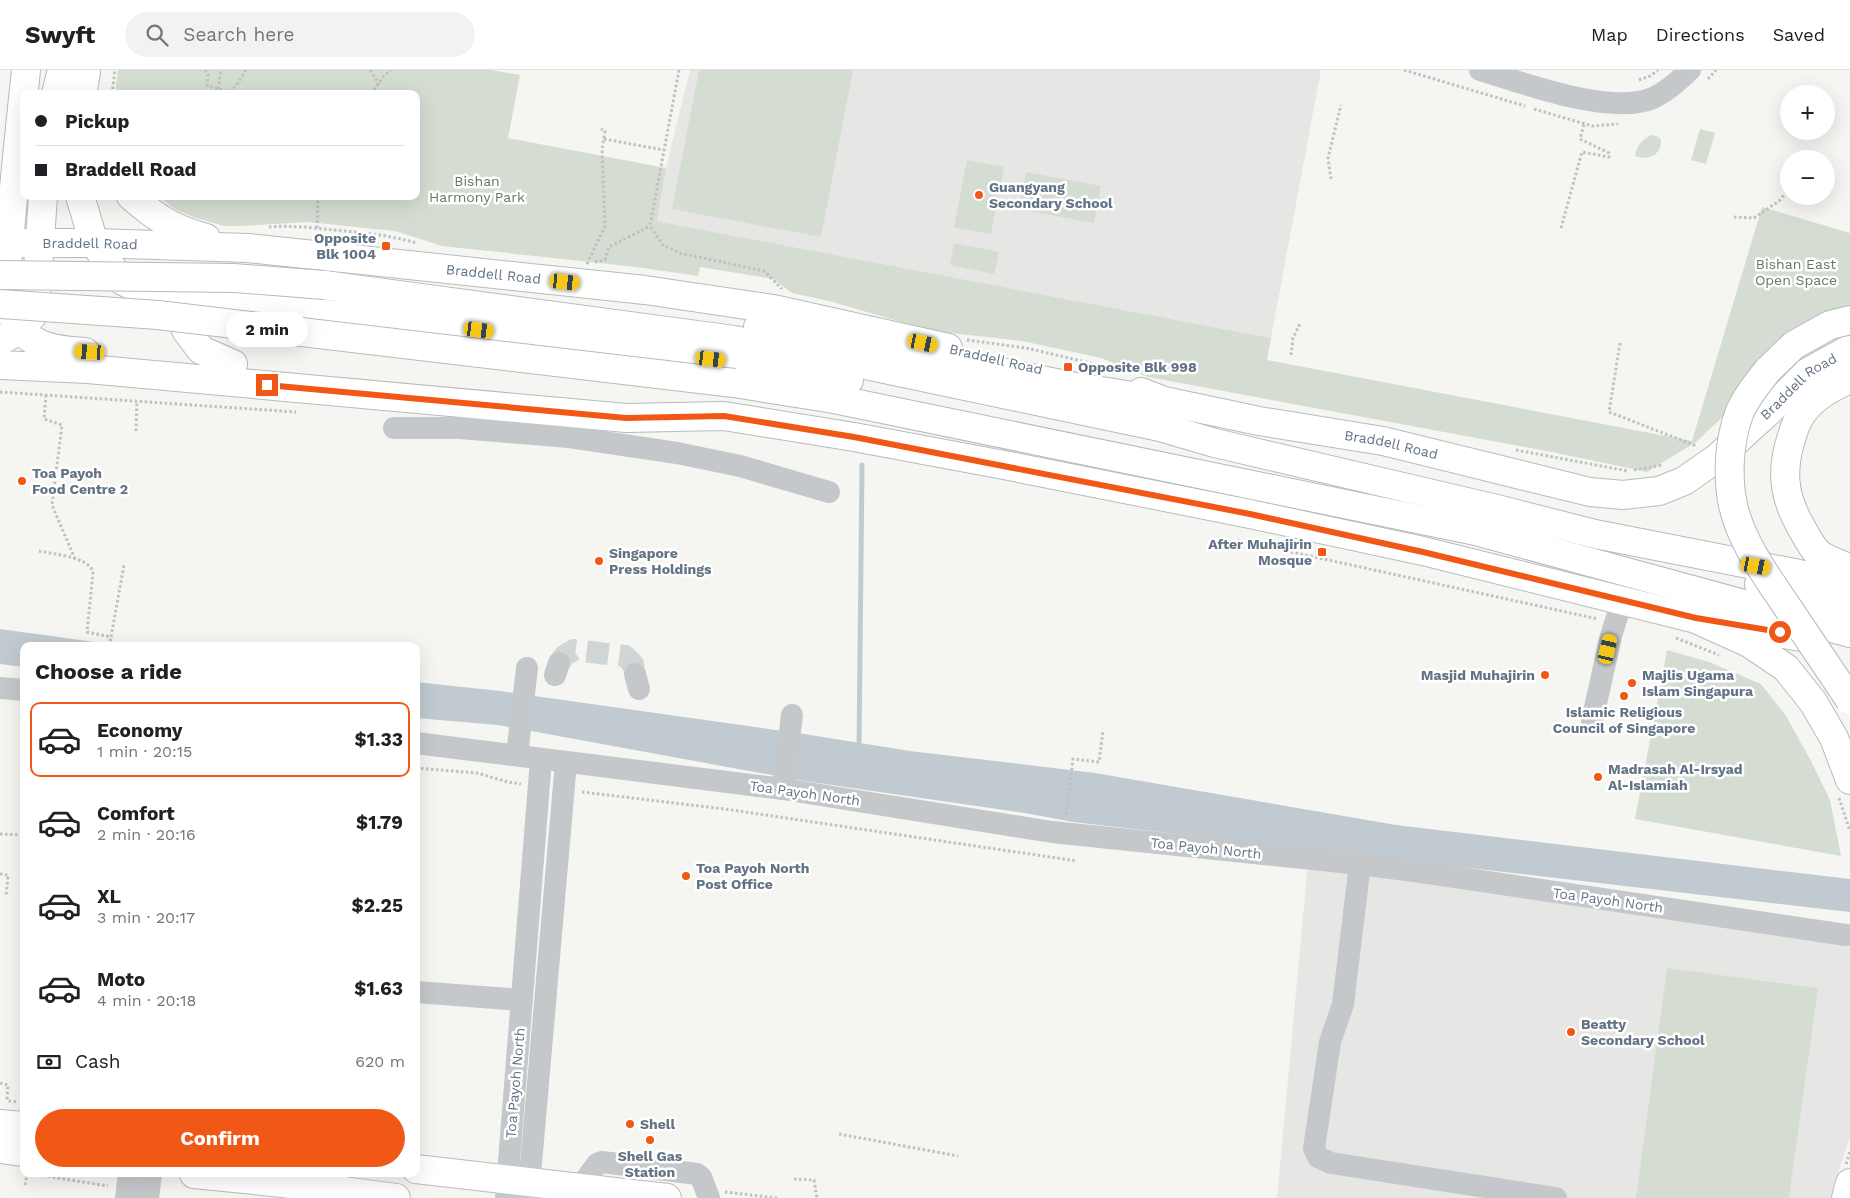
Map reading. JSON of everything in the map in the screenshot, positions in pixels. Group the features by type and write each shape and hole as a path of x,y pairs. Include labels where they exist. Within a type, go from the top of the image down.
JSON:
{"main road":[{"path":"21,90 25,70"},
{"path":"23,90 25,70"},
{"path":"63,90 81,80"},
{"path":"0,156 15,116 20,93"},
{"path":"10,335 11,313 6,288 5,243 20,119"},
{"path":"10,335 35,312 43,200"},
{"path":"81,200 94,243 121,280 149,294 198,303 421,322 730,361 835,378 1162,442 1198,438"},
{"path":"136,200 156,218 185,232 255,238"},
{"name":"Braddell Road","path":"5,243 94,243 255,238 645,290 772,309 1112,385 1164,401 1259,421 1382,441 1590,492 1623,495 1659,491 1684,481 1717,458 1769,411 1808,372 1849,351"},
{"path":"0,275 224,278 524,299 735,332 842,360 1151,425 1198,438 1502,510 1595,534 1739,579 1850,607"},
{"path":"198,303 190,313 186,330 201,350 232,364"},
{"path":"0,304 158,315 734,383 834,399 1476,531 1850,634"},
{"path":"1850,320 1830,325 1794,345 1768,370 1753,389 1739,414 1733,440 1729,475 1733,504 1740,526 1755,558 1850,700"},
{"path":"735,332 800,332 1076,387 1164,401"},
{"path":"10,335 34,340 46,347 58,350 418,379 626,400 854,437 1250,514 1432,554 1618,612 1696,618 1780,632 1850,647"},
{"path":"0,365 88,369 626,418 724,416"},
{"path":"1850,379 1831,387 1816,398 1803,412 1786,455 1784,474 1794,515 1819,554 1850,569"},
{"path":"1595,534 1850,584"},
{"path":"1696,618 1749,643 1786,668 1814,702 1834,738 1844,788"},
{"path":"0,1124 20,1126"},
{"path":"0,1149 20,1152"},
{"path":"420,1171 518,1189 580,1187 667,1198"},
{"path":"224,1177 396,1198"},
{"path":"1846,1198 1850,1183"}],"street":[{"path":"1480,70 1563,94 1608,103 1632,103 1652,98 1672,88 1690,70"},
{"path":"394,428 460,428 569,437 740,466 829,492"},
{"path":"1592,721 1618,612"},
{"path":"518,750 527,668"},
{"path":"0,688 20,690"},
{"path":"783,784 791,722"},
{"name":"Toa Payoh North","path":"420,743 518,750 542,759 783,784 1052,832 1360,864 1846,935"},
{"name":"Toa Payoh North","path":"518,1189 522,1000 542,759"},
{"name":"Toa Payoh North","path":"518,1189 566,762"},
{"path":"1360,864 1343,1004 1330,1042 1314,1148 1318,1158 1331,1163 1556,1198"},
{"path":"420,992 522,1000"},
{"path":"580,1187 597,1164 602,1162 697,1174 701,1177 709,1198"},
{"path":"148,1198 151,1177"}],"path":[{"path":"112,90 115,70"},
{"path":"205,70 208,74 207,86 218,90 221,70"},
{"path":"232,90 246,70"},
{"path":"370,70 378,84"},
{"path":"374,90 383,77 391,70"},
{"path":"679,70 650,226 663,245 680,253 764,271 785,291"},
{"path":"1632,83 1650,76 1658,70"},
{"path":"1331,179 1328,158 1342,105"},
{"path":"1561,228 1582,152 1609,157 1610,153 1580,139 1584,124"},
{"path":"587,265 605,226 602,149 605,130 601,129"},
{"path":"604,139 664,150"},
{"path":"316,228 318,200"},
{"path":"1734,217 1754,218 1780,200"},
{"path":"255,238 280,226 393,236 418,243"},
{"path":"578,264 587,265 604,260 609,246 650,226"},
{"path":"1291,354 1293,338 1300,324"},
{"path":"967,340 1026,348 1104,366"},
{"path":"1620,343 1608,412 1694,445 1705,466"},
{"path":"0,392 300,412"},
{"path":"46,395 44,419 62,425 52,505 75,559"},
{"path":"136,431 137,401"},
{"path":"1237,540 1618,612"},
{"path":"39,551 85,561 91,566 93,572 87,632 111,637"},
{"path":"110,642 124,565"},
{"path":"1671,636 1722,656"},
{"path":"1065,824 1073,758 1099,762 1103,731"},
{"path":"420,768 477,772 508,782 539,787"},
{"path":"1844,788 1850,831"},
{"path":"563,790 725,809 1077,861"},
{"path":"0,834 20,835"},
{"path":"0,874 8,875 6,896"},
{"path":"0,1084 8,1085 8,1101 20,1102"},
{"path":"839,1134 958,1156"},
{"path":"26,1185 27,1177"},
{"path":"56,1177 124,1186"},
{"path":"794,1179 814,1180 817,1198"}],"shaded area":[{"name":"Guangyang Secondary School","path":"690,70 1321,70 1271,338 657,221 666,168"},
{"path":"0,629 95,642 20,642 20,666 0,664"},
{"path":"420,682 500,691 910,751 1095,773 1396,825 1850,879 1850,912 1073,822 1025,813 804,781 498,725 420,718"},
{"name":"Beatty Secondary School","path":"1309,852 1850,927 1850,1137 1830,1198 1277,1198"}],"green space":[{"path":"118,70 491,70 520,75 508,138 666,168 657,221 1271,338 1267,360 1692,441 1762,207 1850,233 1850,307 1696,442 1647,472 1552,452 1148,377 1101,358 1022,341 932,331 829,301 792,293 773,279 700,267 698,276 636,267 442,246 395,231 307,222 224,226 193,217 175,209 163,200 420,200 420,90 116,90"},
{"path":"699,70 853,70 821,237 672,209"},
{"path":"1700,129 1715,133 1706,164 1691,160"},
{"path":"1651,135 1657,136 1661,140 1657,153 1645,158 1635,156 1640,143"},
{"path":"967,160 1004,167 991,234 954,227"},
{"path":"1026,172 1101,186 1094,223 1019,209"},
{"path":"954,243 999,252 994,274 950,265"},
{"path":"1667,650 1709,662 1761,684 1786,716 1830,800 1841,856 1635,819"},
{"path":"1667,968 1818,988 1789,1198 1636,1198"}],"waterway":[{"path":"859,749 862,465"}],"tunnel":[{"path":"559,663 565,655 574,650 625,656 633,664 635,674"}],"place":[{"name":"Guangyang Secondary School","path":"979,195"},
{"name":"Opposite Blk 1004","path":"386,246"},
{"name":"Opposite Blk 998","path":"1068,367"},
{"name":"Toa Payoh Food Centre 2","path":"22,481"},
{"name":"After Muhajirin Mosque","path":"1322,552"},
{"name":"Singapore Press Holdings","path":"599,561"},
{"name":"Masjid Muhajirin","path":"1545,675"},
{"name":"Majlis Ugama Islam Singapura","path":"1632,683"},
{"name":"Islamic Religious Council of Singapore","path":"1624,696"},
{"name":"Madrasah Al-Irsyad Al-Islamiah","path":"1598,777"},
{"name":"Toa Payoh North Post Office","path":"686,876"},
{"name":"Beatty Secondary School","path":"1571,1032"},
{"name":"Shell","path":"630,1124"},
{"name":"Shell Gas Station","path":"650,1140"}],"route":[{"path":"267,385 626,418 724,416 854,437 1250,514 1502,570 1696,618 1780,632"}],"park label":[{"name":"Bishan Harmony Park","path":"477,190"},
{"name":"Bishan East Open Space","path":"1796,272"}]}
